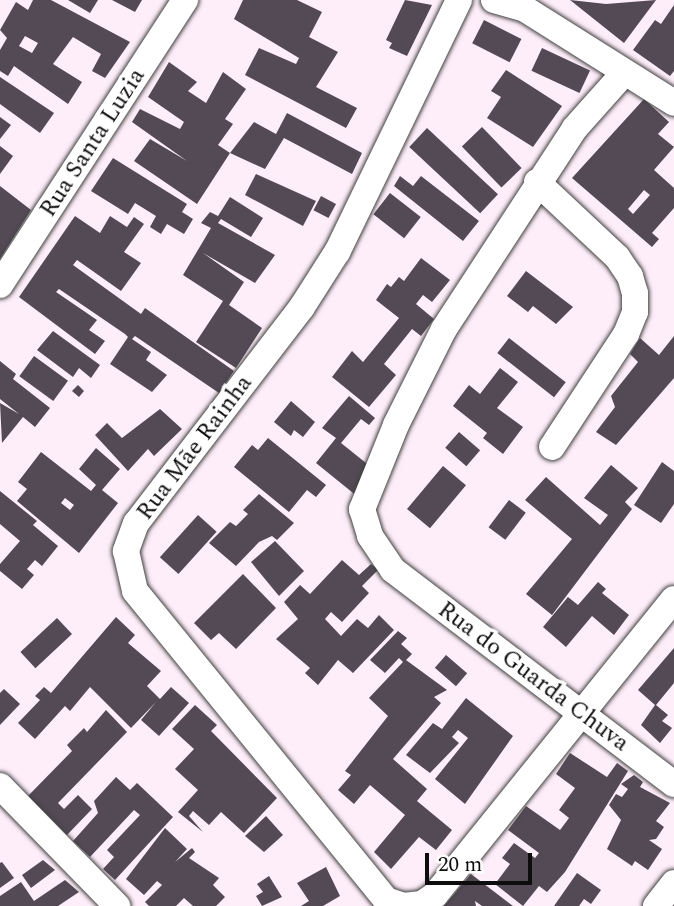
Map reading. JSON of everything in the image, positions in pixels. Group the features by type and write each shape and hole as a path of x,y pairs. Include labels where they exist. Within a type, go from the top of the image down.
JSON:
{"street":[{"name":"Rua Santa Luzia","path":"0,285 185,0"},
{"name":"Rua Mãe Rainha","path":"459,0 337,252 302,307 136,523 126,551 135,591 386,901 422,904 436,895 578,714"},
{"path":"494,0 528,5 624,72 674,103"},
{"name":"Rua do Guarda Chuva","path":"624,72 575,128 537,182 444,329 396,425 387,457 362,509 370,536 393,569 578,714 674,784"},
{"path":"537,182 617,257 630,276 635,293 635,312 626,334 552,447"},
{"path":"578,714 674,599"},
{"path":"0,786 117,906"},
{"path":"656,906 674,883"}],"building":[{"path":"33,0 51,0 130,42 105,78 92,71 101,54 73,37 53,64 82,82 68,104 14,66 8,76 0,71 0,50 7,38 0,30 16,2 28,10","holes":["25,36 38,43 32,53 19,46"]},
{"path":"68,0 98,0 90,13"},
{"path":"112,0 142,0 135,12"},
{"path":"243,0 297,0 322,12 309,37 338,52 316,87 357,108 346,128 245,75 259,48 296,64 299,58 234,19"},
{"path":"405,0 432,5 407,56 389,48 392,43 386,40"},
{"path":"570,0 606,4 656,0 624,43"},
{"path":"674,5 674,71 670,76 633,50 655,20 661,24"},
{"path":"484,20 521,39 510,62 472,43"},
{"path":"542,48 590,70 579,93 531,71"},
{"path":"169,62 197,82 188,91 206,103 223,72 246,89 225,119 233,124 218,145 230,153 197,204 134,161 150,139 187,161 132,122 140,109 180,129 184,122 148,97"},
{"path":"506,70 562,106 533,147 487,118 501,97 491,91"},
{"path":"0,77 54,113 40,133 0,104"},
{"path":"644,99 669,122 658,134 674,147 654,170 674,188 674,208 652,233 659,239 652,247 572,178","holes":["644,190 650,195 633,214 628,209"]},
{"path":"287,113 362,153 352,174 284,138 265,169 230,153 254,122 276,134"},
{"path":"0,117 11,125 0,139"},
{"path":"482,127 522,168 501,187 462,146"},
{"path":"427,128 498,194 480,213 409,147"},
{"path":"0,146 13,156 0,174"},
{"path":"113,158 187,204 182,212 193,219 184,234 167,224 161,234 150,227 156,216 135,203 128,214 91,191"},
{"path":"256,174 316,201 303,226 245,195"},
{"path":"400,176 413,186 421,176 479,221 463,241 394,186"},
{"path":"0,186 31,210 0,259"},
{"path":"390,193 421,217 404,238 373,214"},
{"path":"321,196 336,204 328,218 313,210"},
{"path":"230,197 263,218 251,237 221,219 218,223 275,255 255,283 203,253 244,282 229,305 262,328 236,368 196,342 223,301 183,275 211,228 201,223 210,212 218,216"},
{"path":"75,216 100,233 110,216 127,227 134,217 144,224 124,252 141,263 121,291 77,260 73,265 141,314 145,308 234,371 219,393 135,336 132,339 151,352 146,360 167,375 152,392 110,364 128,337 125,334 59,289 56,292 97,320 89,330 105,341 95,354 19,297"},
{"path":"421,258 450,280 432,302 423,295 416,304 434,319 421,336 412,329 384,364 396,375 369,407 332,377 352,351 363,362 399,318 376,300 387,284 391,287 399,277 404,281"},
{"path":"526,271 573,307 556,324 533,306 528,312 507,296"},
{"path":"53,331 100,365 91,378 79,368 73,377 37,350"},
{"path":"674,336 674,378 616,445 596,432 615,407 611,396 638,362 630,354 640,338 659,355"},
{"path":"509,338 566,382 554,397 497,353"},
{"path":"34,356 68,381 53,401 19,376"},
{"path":"0,361 16,374 13,379 50,408 35,427 23,417 2,443 0,403 19,414 0,399"},
{"path":"500,368 518,382 497,408 523,427 503,454 483,438 487,433 453,406 469,385 480,394"},
{"path":"78,385 84,391 79,397 72,391"},
{"path":"349,396 375,418 369,425 361,419 341,443 376,471 358,497 316,463 336,438 322,428"},
{"path":"291,401 315,422 303,437 294,430 291,436 274,422"},
{"path":"160,409 182,429 154,456 148,449 128,471 95,435 107,423 122,438"},
{"path":"459,432 480,450 466,466 445,448"},
{"path":"268,438 326,485 316,497 307,490 289,512 234,467 252,445 258,450"},
{"path":"96,448 120,469 102,490 118,503 79,553 17,501 27,489 18,482 41,452 91,491 96,485 79,469","holes":["65,498 74,505 70,510 61,503"]},
{"path":"662,462 674,471 674,504 661,523 634,505"},
{"path":"611,465 638,488 625,502 632,509 552,615 526,594 572,539 525,500 546,477 600,525 608,515 584,498"},
{"path":"443,466 466,485 430,528 407,509"},
{"path":"0,491 37,521 33,525 58,546 42,566 35,560 27,569 34,575 22,589 0,571 0,564 20,541 0,524"},
{"path":"259,494 294,523 277,540 272,536 259,542 236,566 209,543 230,522 236,526 248,514 243,510"},
{"path":"509,500 526,513 505,540 489,527"},
{"path":"198,515 217,532 178,574 160,557"},
{"path":"275,541 304,571 279,596 251,562"},
{"path":"342,560 359,575 371,564 378,570 362,586 369,593 342,622 331,612 325,619 341,636 357,619 368,628 379,615 394,630 353,673 338,660 318,685 305,673 310,668 276,639 298,619 284,602 300,585 310,594"},
{"path":"243,574 276,608 236,649 219,633 211,640 194,623"},
{"path":"598,582 606,589 602,593 629,615 614,635 592,616 566,647 543,627 568,597 578,605"},
{"path":"116,617 135,635 128,643 161,671 147,686 160,699 171,687 189,703 159,736 141,720 156,702 131,728 90,687 70,711 65,706 35,739 18,723 40,700 35,696 44,687 51,693"},
{"path":"57,618 72,634 35,668 20,652"},
{"path":"398,631 407,638 401,644 412,654 406,660 447,690 434,697 441,703 393,759 427,789 417,801 452,830 436,850 419,837 391,869 374,852 405,815 370,785 354,804 338,790 351,775 345,771 388,716 369,698 403,662 399,658 385,673 370,660"},
{"path":"674,648 674,683 656,705 668,715 662,721 672,728 660,743 641,725 655,705 638,690"},
{"path":"446,655 467,673 456,686 435,668"},
{"path":"4,689 20,704 0,725 0,693"},
{"path":"466,698 513,736 465,804 435,779 468,738 458,730 452,737 459,743 430,773 406,755 433,723 442,729"},
{"path":"195,705 217,725 211,731 277,798 244,833 221,812 209,825 193,811 189,816 203,832 178,812 198,790 175,769 194,749 172,729"},
{"path":"106,710 127,732 58,803 64,809 78,795 92,809 67,835 28,796 72,751 67,745 84,728 87,732"},
{"path":"570,753 607,777 617,763 628,771 565,872 547,892 539,886 523,906 495,884 510,864 502,858 514,843 535,858 539,853 508,830 526,806 560,830 569,818 559,810 575,788 556,774"},
{"path":"634,775 643,782 640,787 670,803 656,821 664,827 656,839 649,840 662,849 648,870 635,861 632,866 607,849 621,820 609,805 616,794 622,797 628,789 621,784"},
{"path":"116,777 130,790 137,783 173,817 115,880 103,869 114,857 107,850 140,815 134,810 90,857 73,841 98,813 94,801"},
{"path":"266,816 283,835 264,852 245,836"},
{"path":"165,828 187,849 175,862 192,848 195,852 189,858 219,878 213,885 225,897 216,906 193,906 184,898 176,906 149,906 145,902 162,885 157,881 144,895 126,879"},
{"path":"43,860 55,870 31,888 22,875"},
{"path":"2,862 14,878 0,888 0,863"},
{"path":"326,867 340,896 323,906 301,906 309,901 297,883"},
{"path":"577,873 601,890 591,904 584,899 579,906 554,906"},
{"path":"471,874 513,906 482,906 475,901 476,906 444,906"},
{"path":"269,876 282,897 262,906 256,896 263,892 257,884"},
{"path":"65,880 79,892 58,906 0,906 0,896 21,882 34,901"}]}
